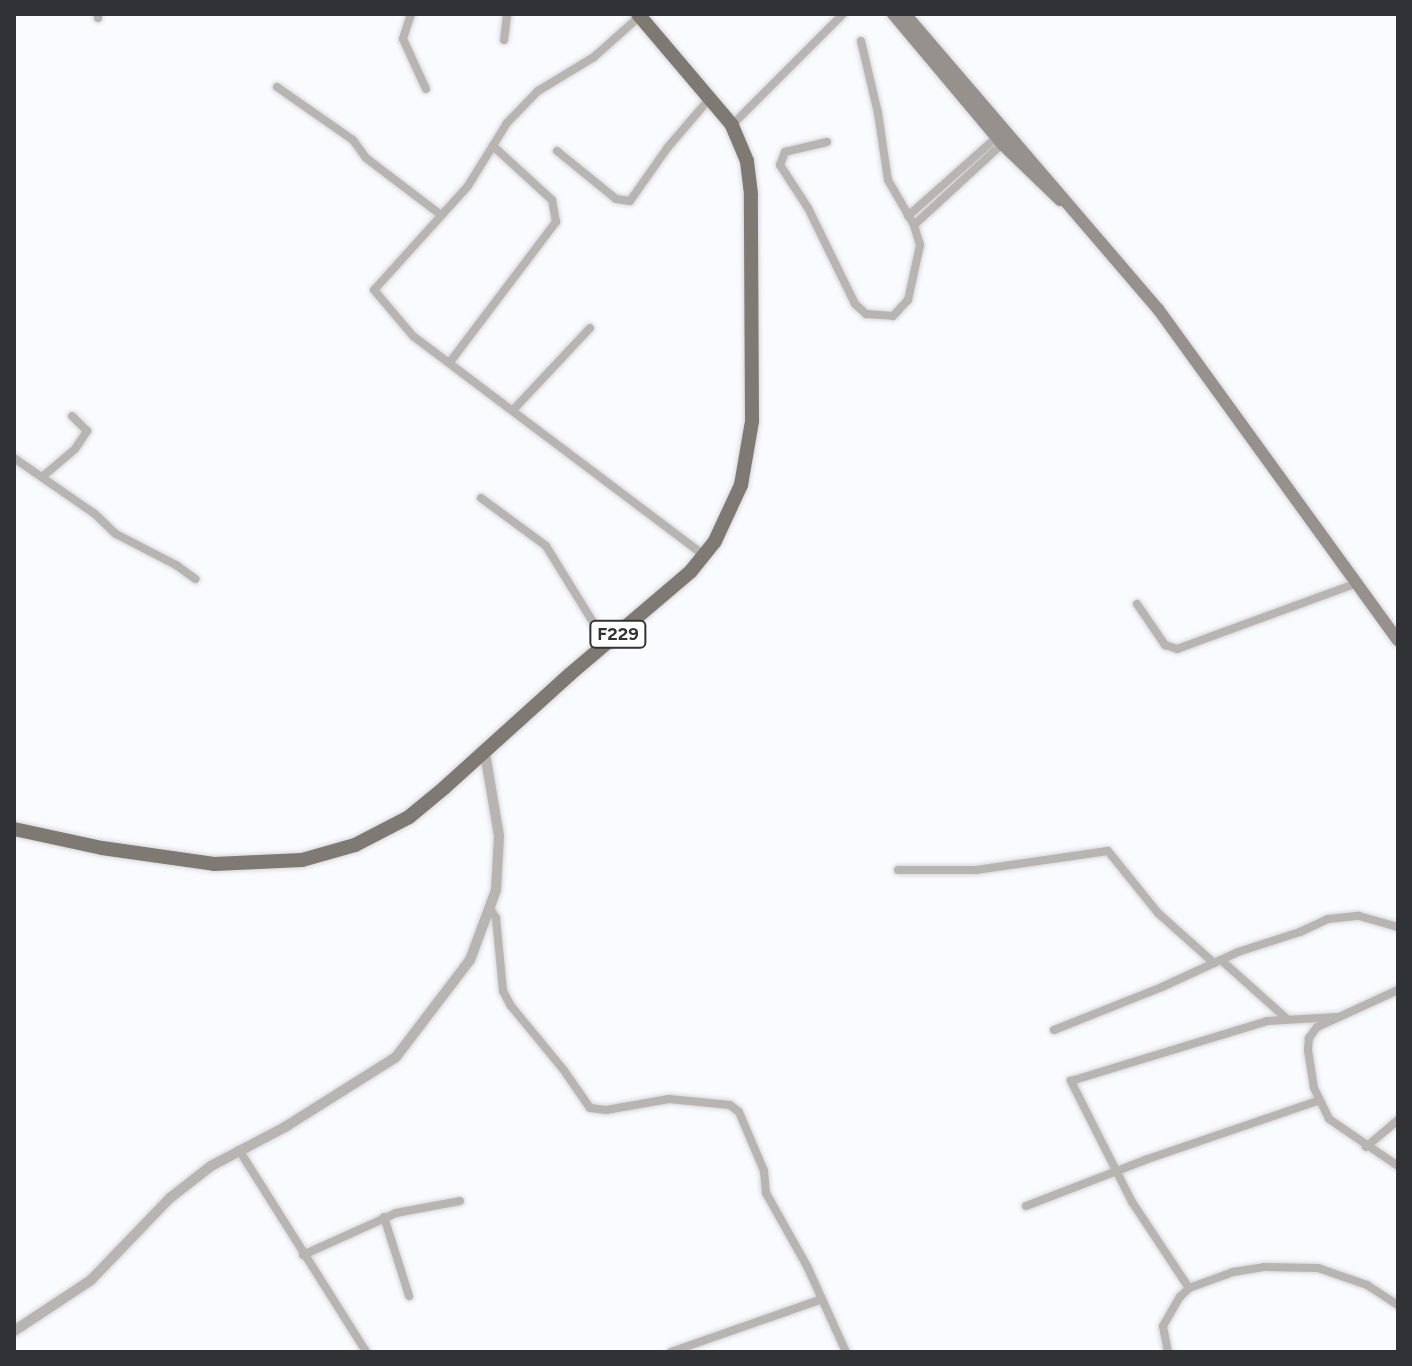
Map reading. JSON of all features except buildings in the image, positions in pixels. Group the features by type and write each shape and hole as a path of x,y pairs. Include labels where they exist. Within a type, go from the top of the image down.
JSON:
{"main road":[{"path":"893,14 999,140 1050,193 1078,214"},
{"path":"905,14 1078,214 1202,365 1355,584 1398,640"},
{"name":"F229","path":"14,829 102,848 198,862 266,864 302,860 345,848 409,817 606,643 653,606 704,555 732,510 741,485 752,421 751,194 747,161 732,125 642,15"}],"street":[{"path":"411,14 403,39 426,89"},
{"path":"504,40 507,14"},
{"path":"732,125 843,14"},
{"path":"642,15 594,57 538,91 507,123 468,186 374,290 413,336 489,395 514,409 704,555"},
{"path":"827,142 785,152 780,165 808,208 855,304 866,314 893,316 908,300 920,245 914,225 888,180 878,113 861,41"},
{"path":"277,87 353,140 366,158 441,215"},
{"path":"557,151 616,199 630,201 668,147 710,98"},
{"path":"908,216 999,140"},
{"path":"914,225 999,140"},
{"path":"450,362 556,222 552,200 493,146"},
{"path":"514,409 590,328"},
{"path":"42,477 75,449 87,431 72,416"},
{"path":"14,458 116,534 176,565 195,579"},
{"path":"481,498 546,546 606,643"},
{"path":"1137,604 1165,645 1177,649 1355,584"},
{"path":"14,1331 91,1280 170,1198 211,1166 285,1127 396,1057 470,960 490,908 500,848 485,753"},
{"path":"898,870 976,870 1108,851 1158,913 1287,1019"},
{"path":"490,908 496,918 507,999 590,1108 606,1110 669,1099 730,1105 739,1112 764,1171 766,1193 846,1352"},
{"path":"1054,1030 1217,962 1342,915 1398,927"},
{"path":"1398,990 1317,1027 1309,1038 1317,1101 1329,1119 1398,1166"},
{"path":"1189,1288 1116,1172 1071,1081 1257,1024 1337,1017"},
{"path":"1026,1206 1317,1101"},
{"path":"1366,1147 1398,1120"},
{"path":"239,1150 366,1352"},
{"path":"303,1255 384,1217 460,1201"},
{"path":"384,1217 409,1296"},
{"path":"1168,1352 1163,1326 1189,1288 1233,1272 1296,1266 1342,1275 1367,1285 1398,1305"},
{"path":"671,1352 822,1299"}]}
